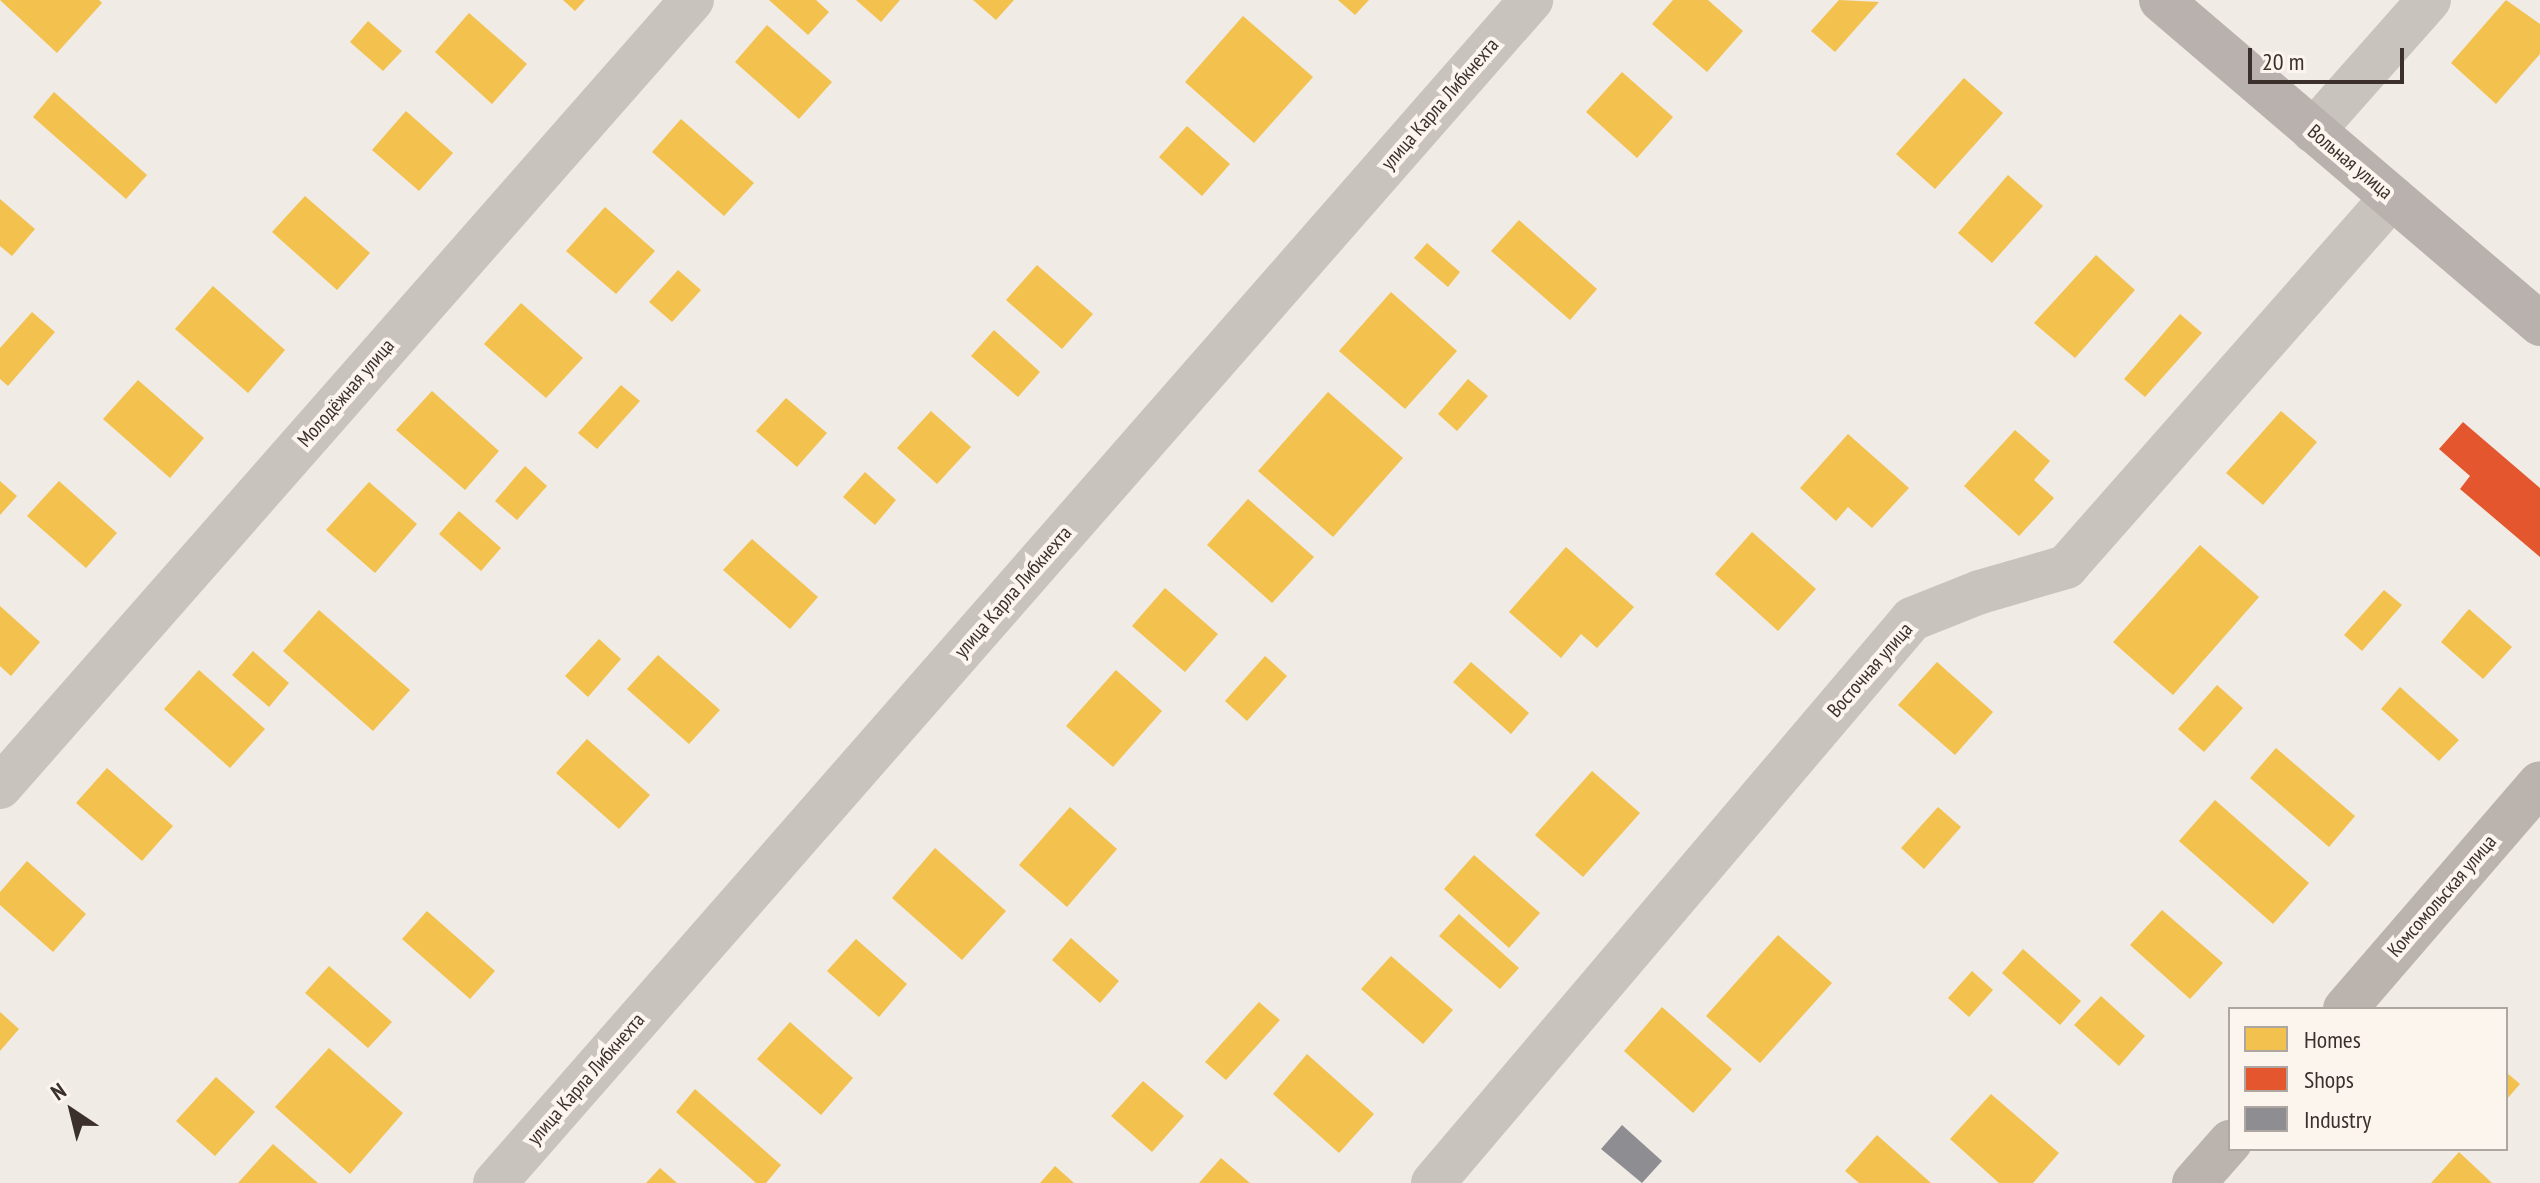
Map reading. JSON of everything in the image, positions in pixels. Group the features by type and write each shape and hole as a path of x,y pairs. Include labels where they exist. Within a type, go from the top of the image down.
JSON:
{"main road":[{"name":"Вольная улица","path":"2161,0 2540,324"}],"street":[{"name":"Молодёжная улица","path":"0,787 692,0"},
{"name":"улица Карла Либкнехта","path":"495,1183 1531,0"},
{"path":"2313,131 2429,0"},
{"name":"Восточная улица","path":"1433,1183 1912,619 1980,592 2066,567 2392,197"},
{"name":"Комсомольская улица","path":"2347,1007 2540,783"},
{"path":"2194,1183 2228,1144"}],"building: Homes":[{"path":"0,0 99,0 102,3 57,53"},
{"path":"563,0 585,0 575,11"},
{"path":"769,0 816,0 829,12 808,35"},
{"path":"856,0 900,0 881,22"},
{"path":"973,0 1014,0 996,20"},
{"path":"1338,0 1369,0 1355,15"},
{"path":"1673,0 1708,0 1743,31 1707,72 1652,24"},
{"path":"1839,0 1879,2 1835,52 1811,31"},
{"path":"2506,0 2540,24 2540,54 2496,104 2451,63"},
{"path":"469,13 527,64 492,104 435,52"},
{"path":"1243,16 1313,77 1254,143 1185,82"},
{"path":"368,21 402,51 383,71 350,42"},
{"path":"767,25 832,82 799,119 735,62"},
{"path":"1622,72 1673,117 1637,158 1586,112"},
{"path":"1964,78 2003,113 1935,189 1896,154"},
{"path":"54,92 147,175 126,199 33,117"},
{"path":"406,111 453,153 419,191 372,150"},
{"path":"681,119 754,183 724,216 652,152"},
{"path":"1187,126 1230,164 1202,196 1159,157"},
{"path":"2008,175 2043,206 1992,263 1958,233"},
{"path":"305,196 370,253 337,290 272,232"},
{"path":"0,199 35,229 12,256 0,246"},
{"path":"605,207 655,251 616,294 566,251"},
{"path":"1519,220 1597,289 1570,320 1491,251"},
{"path":"1427,243 1460,272 1448,287 1414,258"},
{"path":"2096,255 2135,290 2075,358 2034,323"},
{"path":"1037,265 1093,314 1062,349 1006,300"},
{"path":"678,270 701,290 672,322 649,302"},
{"path":"213,286 285,350 248,393 175,329"},
{"path":"1391,292 1457,351 1405,409 1339,351"},
{"path":"521,303 583,358 546,398 484,344"},
{"path":"32,312 55,332 8,386 0,379 0,348"},
{"path":"2180,314 2202,333 2145,397 2124,379"},
{"path":"994,330 1040,372 1018,397 971,356"},
{"path":"1468,379 1488,396 1457,431 1438,414"},
{"path":"138,380 204,438 170,478 103,419"},
{"path":"621,385 640,401 597,449 578,433"},
{"path":"432,391 499,451 465,490 396,430"},
{"path":"1328,392 1403,458 1333,537 1258,471"},
{"path":"786,398 827,433 797,467 756,431"},
{"path":"931,411 971,447 937,484 897,448"},
{"path":"2281,411 2317,442 2263,505 2226,473"},
{"path":"2015,430 2050,461 2034,480 2054,498 2019,536 1964,486"},
{"path":"1848,434 1909,488 1872,528 1848,507 1836,521 1800,488"},
{"path":"525,466 547,486 517,520 495,501"},
{"path":"865,472 896,500 875,525 843,497"},
{"path":"0,481 17,496 0,515"},
{"path":"59,481 117,533 86,568 27,516"},
{"path":"369,482 417,524 375,573 326,530"},
{"path":"1248,499 1314,557 1272,603 1207,545"},
{"path":"459,511 501,548 481,571 439,534"},
{"path":"1752,532 1816,589 1778,631 1715,574"},
{"path":"752,539 818,597 790,629 723,570"},
{"path":"2200,545 2259,597 2173,695 2113,642"},
{"path":"1566,547 1634,607 1597,648 1581,634 1561,658 1509,612"},
{"path":"1165,588 1218,634 1185,672 1132,626"},
{"path":"2384,590 2402,605 2362,651 2344,635"},
{"path":"0,606 40,642 11,676 0,666"},
{"path":"2469,609 2512,647 2483,679 2441,642"},
{"path":"319,610 410,690 373,731 283,651"},
{"path":"599,639 621,659 588,697 565,676"},
{"path":"253,651 289,683 269,707 232,675"},
{"path":"658,655 720,710 689,744 627,689"},
{"path":"1265,656 1287,676 1247,721 1225,701"},
{"path":"1471,662 1529,713 1511,734 1453,682"},
{"path":"1937,662 1993,712 1955,755 1898,705"},
{"path":"199,670 265,729 230,768 164,709"},
{"path":"1116,670 1162,711 1113,767 1066,726"},
{"path":"2217,685 2243,708 2204,752 2178,729"},
{"path":"2400,687 2459,740 2439,761 2381,709"},
{"path":"587,739 650,795 619,829 556,773"},
{"path":"2276,748 2355,816 2329,847 2250,778"},
{"path":"107,768 173,826 142,861 76,803"},
{"path":"1592,771 1640,813 1583,877 1535,835"},
{"path":"2215,800 2309,883 2273,924 2179,841"},
{"path":"1070,807 1117,849 1067,907 1019,865"},
{"path":"1938,807 1961,827 1924,869 1901,848"},
{"path":"935,848 1006,911 962,960 892,898"},
{"path":"1474,855 1540,913 1509,948 1444,889"},
{"path":"27,861 86,914 53,952 0,905 0,892"},
{"path":"2162,910 2223,963 2190,999 2130,945"},
{"path":"427,911 495,971 470,999 402,939"},
{"path":"1459,914 1519,968 1500,989 1439,936"},
{"path":"1778,935 1832,983 1760,1063 1706,1016"},
{"path":"1071,938 1119,981 1100,1003 1052,960"},
{"path":"856,939 907,984 879,1017 827,971"},
{"path":"2023,949 2081,1001 2060,1025 2002,973"},
{"path":"1391,956 1453,1010 1423,1044 1361,989"},
{"path":"329,966 392,1022 368,1048 305,993"},
{"path":"1972,971 1993,990 1969,1017 1948,998"},
{"path":"2101,996 2145,1036 2119,1066 2074,1025"},
{"path":"1259,1002 1280,1020 1226,1080 1205,1062"},
{"path":"1662,1007 1732,1069 1693,1113 1624,1051"},
{"path":"0,1012 19,1029 0,1051"},
{"path":"790,1022 853,1078 821,1115 757,1059"},
{"path":"329,1048 403,1113 350,1174 275,1107"},
{"path":"1307,1054 1374,1114 1339,1153 1273,1094"},
{"path":"2508,1074 2520,1084 2508,1098"},
{"path":"216,1077 255,1112 215,1156 176,1121"},
{"path":"1143,1081 1184,1116 1152,1152 1111,1116"},
{"path":"695,1089 781,1165 766,1183 756,1183 676,1112"},
{"path":"1991,1094 2059,1153 2033,1183 1999,1183 1950,1139"},
{"path":"1877,1135 1931,1183 1859,1183 1845,1171"},
{"path":"273,1144 318,1183 238,1183"},
{"path":"2459,1152 2492,1183 2431,1183"},
{"path":"1221,1158 1250,1183 1199,1183"},
{"path":"1055,1166 1074,1183 1040,1183"},
{"path":"660,1168 677,1183 646,1183"}],"building: Shops":[{"path":"2463,422 2540,488 2540,557 2460,489 2470,476 2439,449"}],"building: Industry":[{"path":"1622,1125 1662,1161 1642,1183 1601,1149"}]}
